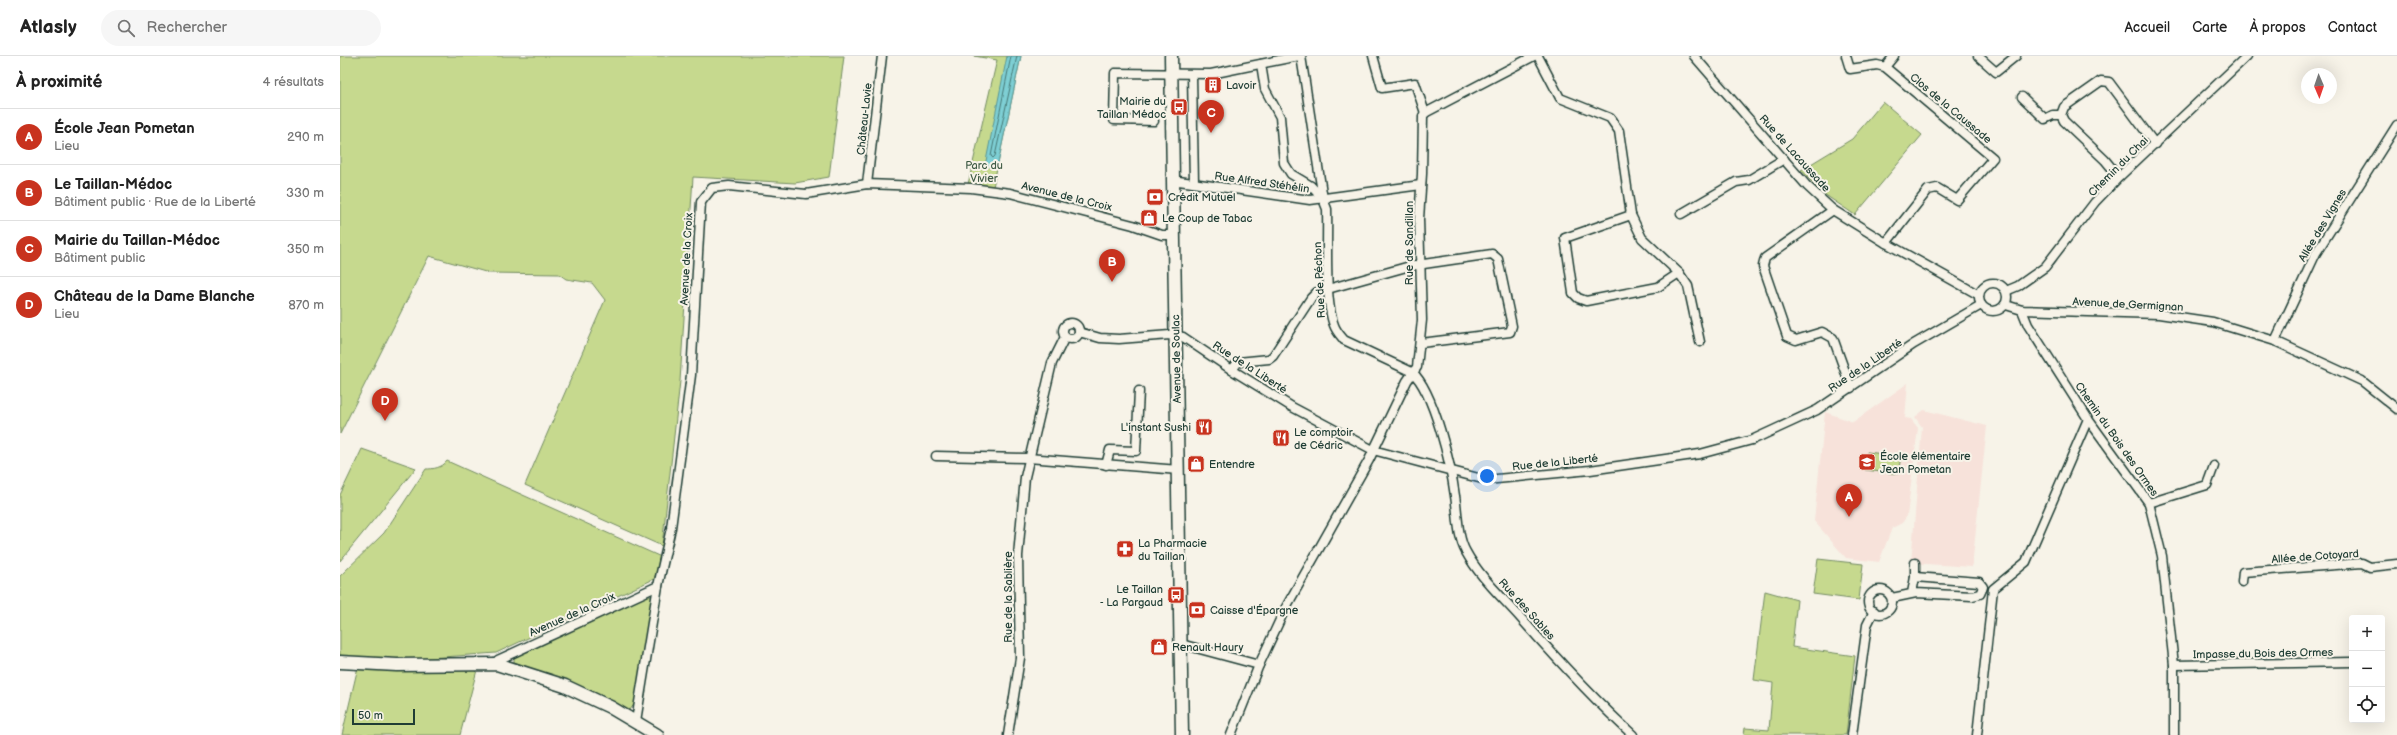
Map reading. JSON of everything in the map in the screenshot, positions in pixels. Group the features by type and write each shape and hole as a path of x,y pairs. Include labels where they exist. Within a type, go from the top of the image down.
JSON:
{"main road":[{"name":"Avenue de Soulac","path":"1171,56 1172,180 1179,470 1182,735"},
{"path":"340,662 397,665 497,664 565,686 636,722 656,735"}],"street":[{"name":"Château-Lavie","path":"866,184 882,56"},
{"path":"1154,121 1114,120 1115,73 1192,75 1300,56"},
{"name":"Rue de Péchon","path":"1300,56 1323,199 1327,209 1328,288 1333,324 1344,340 1412,372 1422,382 1440,429 1451,472"},
{"path":"1373,56 1382,88 1415,83 1425,112 1534,56"},
{"path":"1538,56 1560,98 1610,118 1616,124 1619,131 1631,215 1642,238 1679,272 1688,286 1700,342"},
{"name":"Rue de Lacaussade","path":"1694,56 1807,186 1833,210 1886,243 1979,295"},
{"path":"1846,56 1850,69 1877,65 1884,67 1894,56"},
{"path":"1978,56 1996,72 2016,56"},
{"name":"Chemin du Chai","path":"2006,291 2018,286 2045,267 2095,202 2119,177 2247,56"},
{"path":"1265,61 1265,89 1280,117 1284,163 1286,169 1311,186 1323,199"},
{"name":"Clos de la Caussade","path":"1884,67 1993,158 1957,200 1936,188 1928,190 1886,243"},
{"path":"1192,75 1194,183"},
{"path":"2061,115 2064,107 2101,81 2106,80 2112,84 2155,144"},
{"path":"2022,97 2045,119 2053,115 2061,115"},
{"name":"Rue de Sandillan","path":"1231,735 1259,665 1285,609 1373,450 1412,372 1417,367 1421,344 1420,185 1422,116 1425,112"},
{"path":"2061,115 2064,120 2105,160 2119,177"},
{"name":"Allée des Vignes","path":"2275,341 2316,253 2397,125"},
{"path":"1681,214 1736,182 1749,180 1784,159"},
{"name":"Rue Alfred Stéhélin","path":"1172,180 1286,198 1323,199 1420,185"},
{"name":"Avenue de la Croix","path":"636,722 658,586 671,528 691,375 701,202 712,188 729,186 806,194 866,184 960,187 1010,193 1133,225 1162,235 1174,235"},
{"path":"1833,210 1765,258 1763,266 1787,336 1796,340 1822,332 1833,338 1851,388"},
{"path":"1631,215 1565,238 1574,293 1578,298 1586,301 1658,287 1679,272"},
{"path":"1232,370 1238,362 1269,359 1273,356 1311,298 1317,292 1370,276 1420,264 1492,254 1498,259 1512,326 1510,332 1421,344"},
{"path":"1991,283 1999,284 2006,291 2008,300 2006,305 1998,311 1992,312 1981,305 1979,295 1982,289 1991,283"},
{"name":"Rue de la Liberté","path":"1079,332 1100,338 1119,339 1176,335 1197,345 1232,370 1292,407 1373,450 1451,472 1486,480 1590,470 1700,454 1752,440 1816,410 1851,388 1914,344 1981,305"},
{"name":"Avenue de Germignan","path":"2006,305 2022,310 2159,314 2213,322 2275,341 2362,382 2397,409"},
{"name":"Chemin du Bois des Ormes","path":"2022,310 2028,325 2088,419 2149,503 2162,556 2174,665 2174,735"},
{"path":"1070,322 1077,325 1079,332 1073,339 1065,337 1062,330 1066,323 1070,322"},
{"name":"Rue de la Sablière","path":"1008,735 1020,658 1018,556 1028,458 1052,363 1065,337"},
{"path":"1106,464 1110,450 1136,451 1139,391"},
{"path":"1977,735 1993,589 2026,562 2088,419"},
{"path":"936,456 1028,458 1179,470"},
{"path":"2149,503 2207,485 2214,466"},
{"name":"Rue des Sables","path":"1451,472 1461,539 1466,552 1483,576 1570,675 1633,735"},
{"path":"1912,593 1915,577 1915,563"},
{"name":"Allée de Cotoyard","path":"2242,582 2243,572 2362,563 2370,567 2397,564"},
{"path":"1892,598 1912,593 1972,596 1980,594 1983,591 1982,583 1979,582 1915,577"},
{"name":"Avenue de la Croix","path":"497,664 498,660 658,586"},
{"path":"1879,590 1887,592 1892,598 1892,607 1887,612 1879,614 1874,611 1869,604 1869,597 1879,590"},
{"path":"1852,735 1866,625 1874,611"},
{"path":"1181,644 1259,665"},
{"name":"Impasse du Bois des Ormes","path":"2174,665 2349,662"}],"shaded area":[{"name":"École élémentaire Jean Pometan","path":"1908,383 1905,418 1911,419 1918,428 1907,516 1902,523 1892,528 1879,562 1846,558 1814,521 1825,412 1853,422"},
{"path":"1924,410 1987,426 1972,567 1911,563 1922,427 1915,417"}],"green space":[{"path":"340,56 844,56 829,177 795,183 693,177 680,381 662,546 525,485 605,300 592,283 566,279 559,274 489,273 429,256 340,434"},
{"name":"Parc du Vivier","path":"974,56 1021,56 993,187 968,184 997,60"},
{"path":"1883,102 1922,135 1855,215 1821,192 1801,170 1852,139"},
{"path":"362,449 416,468 340,561 340,495"},
{"path":"1867,452 1901,456 1898,474 1865,470"},
{"path":"447,461 661,557 654,579 496,653 416,659 340,657 340,576 384,533 426,469 440,467"},
{"path":"1818,559 1863,564 1859,600 1813,594"},
{"path":"1765,591 1797,600 1792,647 1855,656 1846,735 1744,735 1745,728 1769,730 1773,683 1754,680"},
{"path":"645,594 653,598 635,703 630,710 626,711 551,676 514,662 514,655"},
{"path":"478,666 460,735 342,735 358,667"}],"water":[{"path":"1007,56 1021,56 997,168 985,166"}],"place":[{"name":"Lavoir","path":"1213,85"},
{"name":"Mairie du Taillan Médoc","path":"1179,107"},
{"name":"Mairie du Taillan-Médoc","path":"1211,133"},
{"name":"Crédit Mutuel","path":"1155,197"},
{"name":"Le Coup de Tabac","path":"1149,218"},
{"name":"Le Taillan-Médoc","path":"1112,282"},
{"name":"Château de la Dame Blanche","path":"385,421"},
{"name":"L'instant Sushi","path":"1204,427"},
{"name":"Le comptoir de Cédric","path":"1281,438"},
{"name":"École élémentaire Jean Pometan","path":"1867,462"},
{"name":"Entendre","path":"1196,464"},
{"name":"École Jean Pometan","path":"1849,517"},
{"name":"La Pharmacie du Taillan","path":"1125,549"},
{"name":"Le Taillan - La Pargaud","path":"1176,595"},
{"name":"Caisse d'Épargne","path":"1197,610"},
{"name":"Renault Haury","path":"1159,647"}]}
